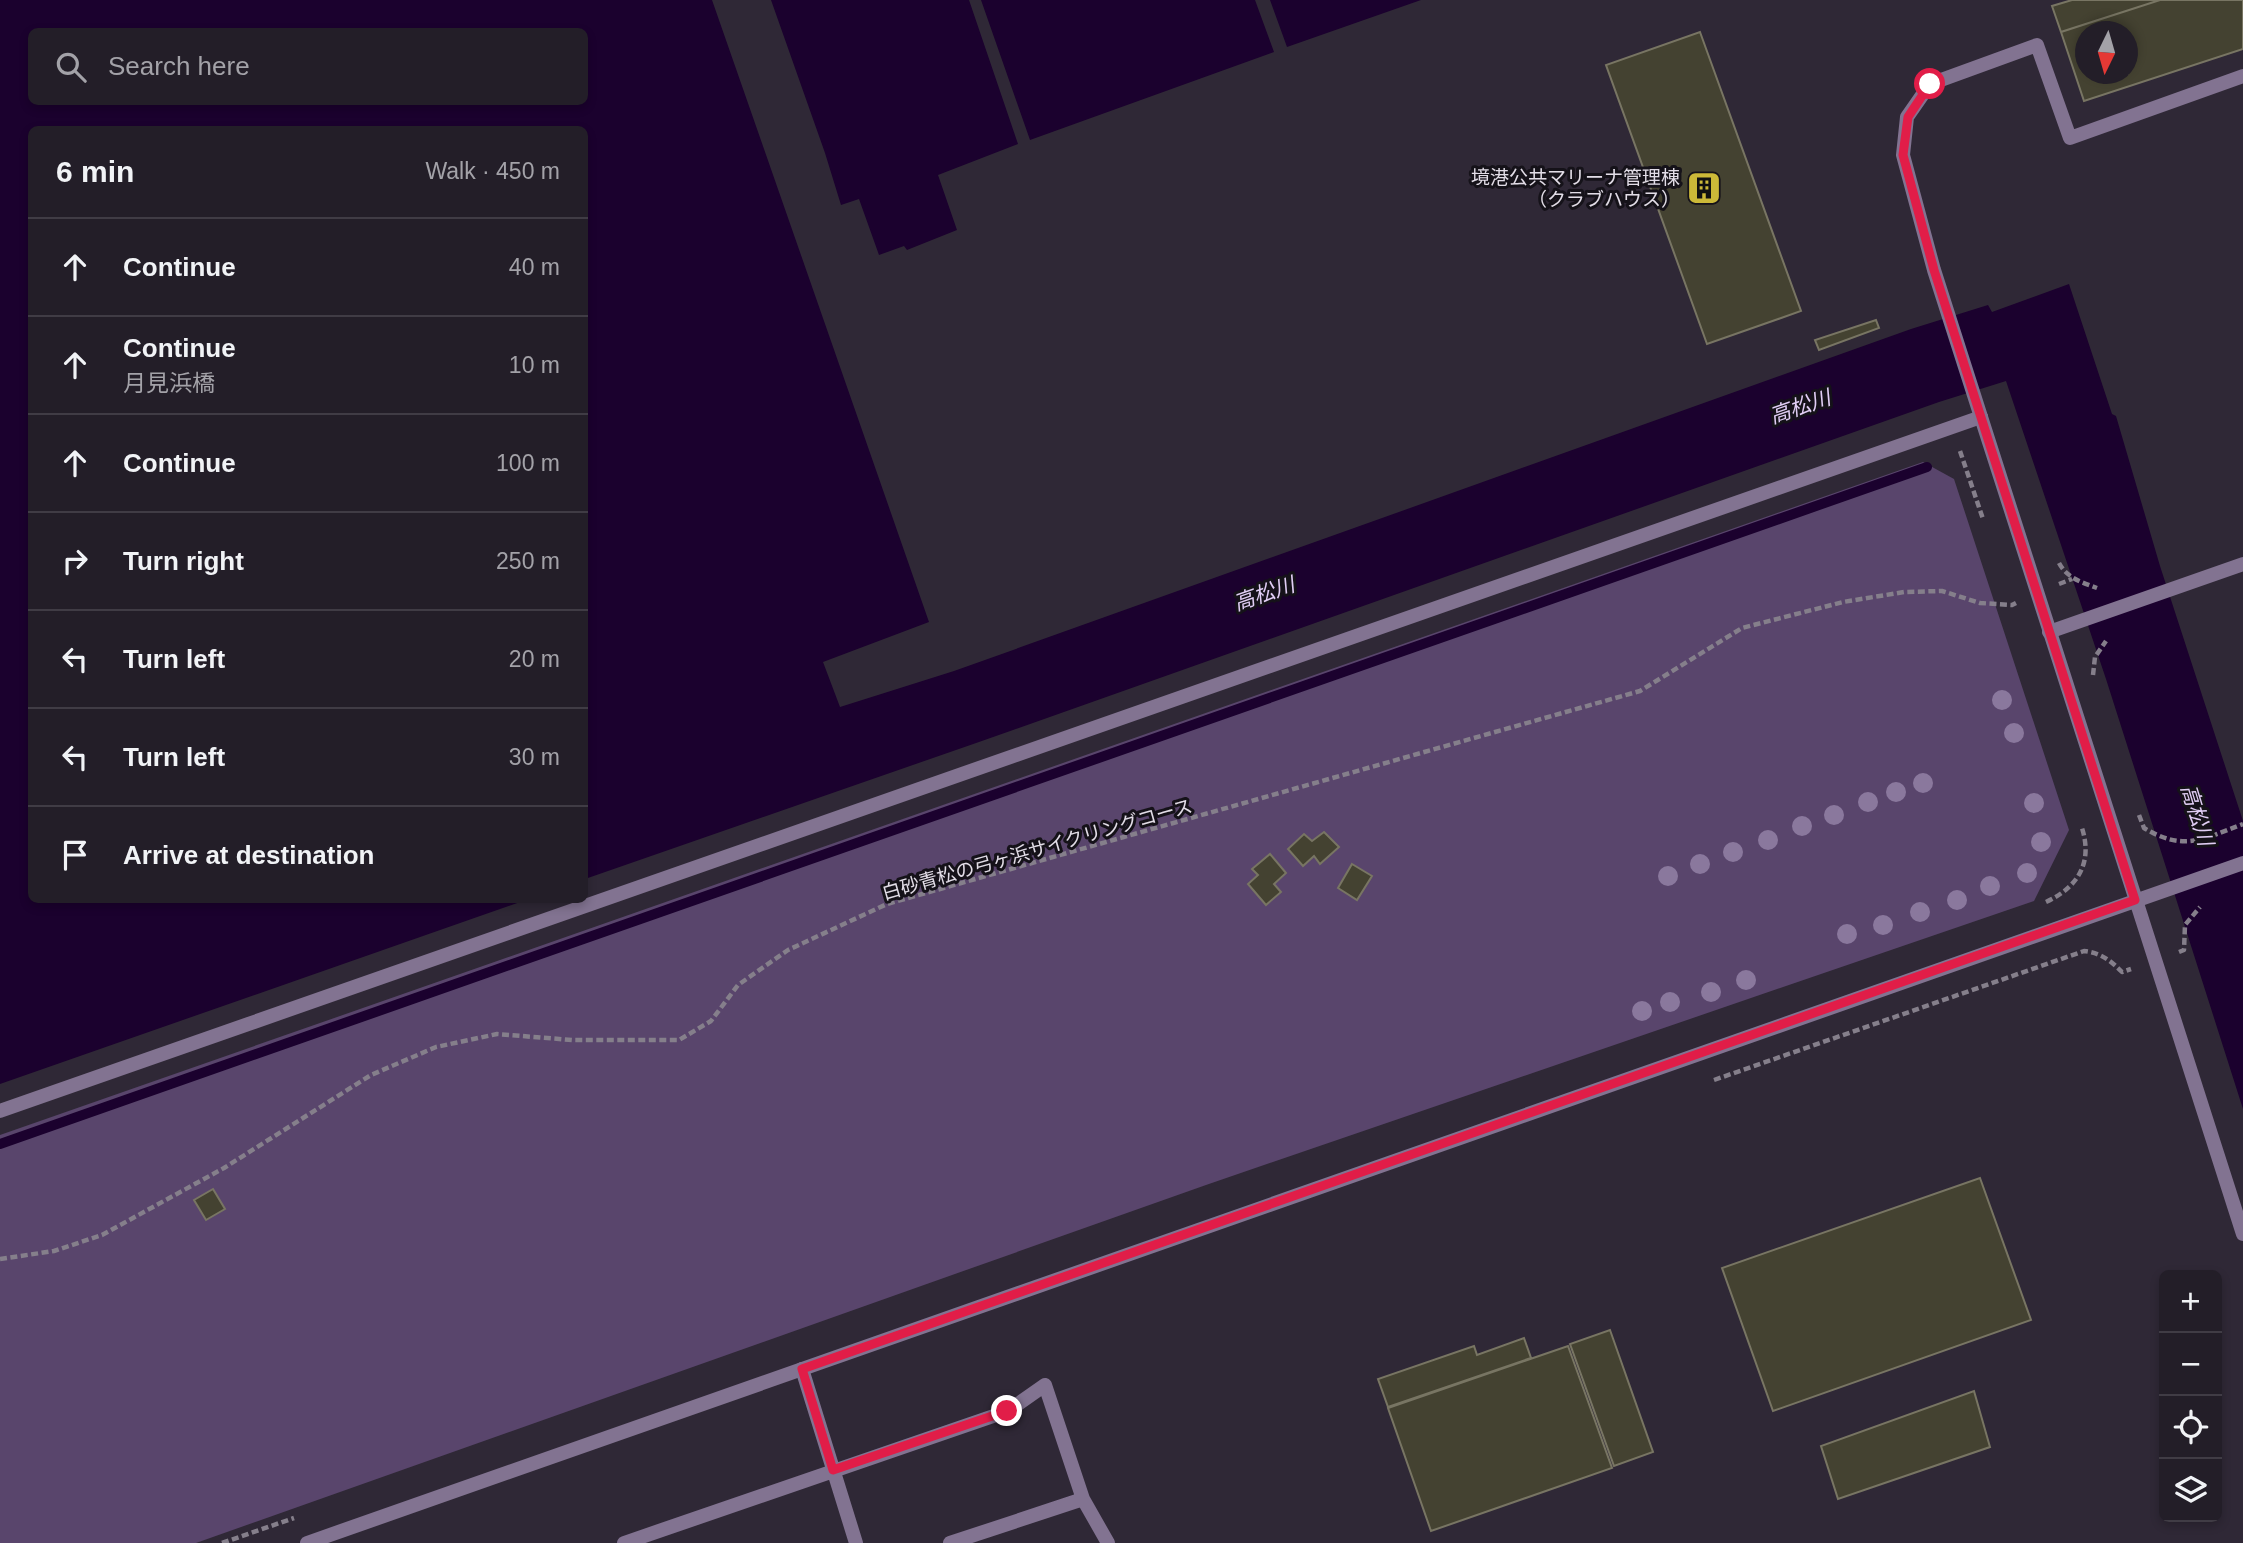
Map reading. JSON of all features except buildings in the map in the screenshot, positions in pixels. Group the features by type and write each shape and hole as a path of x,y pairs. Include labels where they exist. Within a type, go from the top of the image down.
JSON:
{"street":[{"path":"2243,76 2070,138 2037,45 1930,84 1908,117 1903,155 1981,417 2243,1234"},
{"path":"0,1111 1981,417"},
{"path":"2049,632 2243,564"},
{"path":"307,1543 2243,863"},
{"path":"802,1369 856,1543"},
{"path":"624,1543 1007,1411 1045,1385 1083,1499 1108,1543"},
{"path":"950,1543 1083,1499"}],"path":[{"name":"白砂青松の弓ヶ浜サイクリングコース","path":"0,1259 54,1251 102,1235 224,1168 371,1075 436,1047 497,1034 572,1040 679,1040 711,1021 738,985 788,950 887,904 1640,691 1742,628 1843,602 1904,592 1942,591 1980,603 2012,605"},
{"path":"2092,677 2095,657 2106,640"},
{"path":"2135,803 2144,828 2178,842 2196,841 2243,824"},
{"path":"2041,904 2062,894 2084,863 2087,851 2081,824"},
{"path":"2184,950 2185,925"},
{"path":"222,1543 301,1515"}],"shaded area":[{"path":"1923,462 1954,479 2069,830 2034,901 1206,1185 196,1543 0,1543 0,1135"}],"water":[{"name":"高松川","path":"0,0 712,0 929,622 823,662 840,707 954,671 1911,329 1988,305 1992,312 2069,284 2112,414 2116,416 2160,566 2243,821 2243,1109 2106,679 2006,381 1939,402 588,878 588,126 28,126 28,903 517,903 0,1084"},
{"path":"771,0 969,0 1018,144 938,175 957,230 907,250 904,246 879,255 859,199 841,205"},
{"path":"981,0 1255,0 1274,52 1030,140"},
{"path":"1270,0 1421,0 1287,47"}],"waterway":[{"path":"0,1144 1927,467"}],"place":[{"name":"境港公共マリーナ管理棟 （クラブハウス）","path":"1704,188"}],"route":[{"path":"1007,1411 833,1470 802,1369 2135,900 1934,270 1903,155 1908,117 1930,84"}]}
